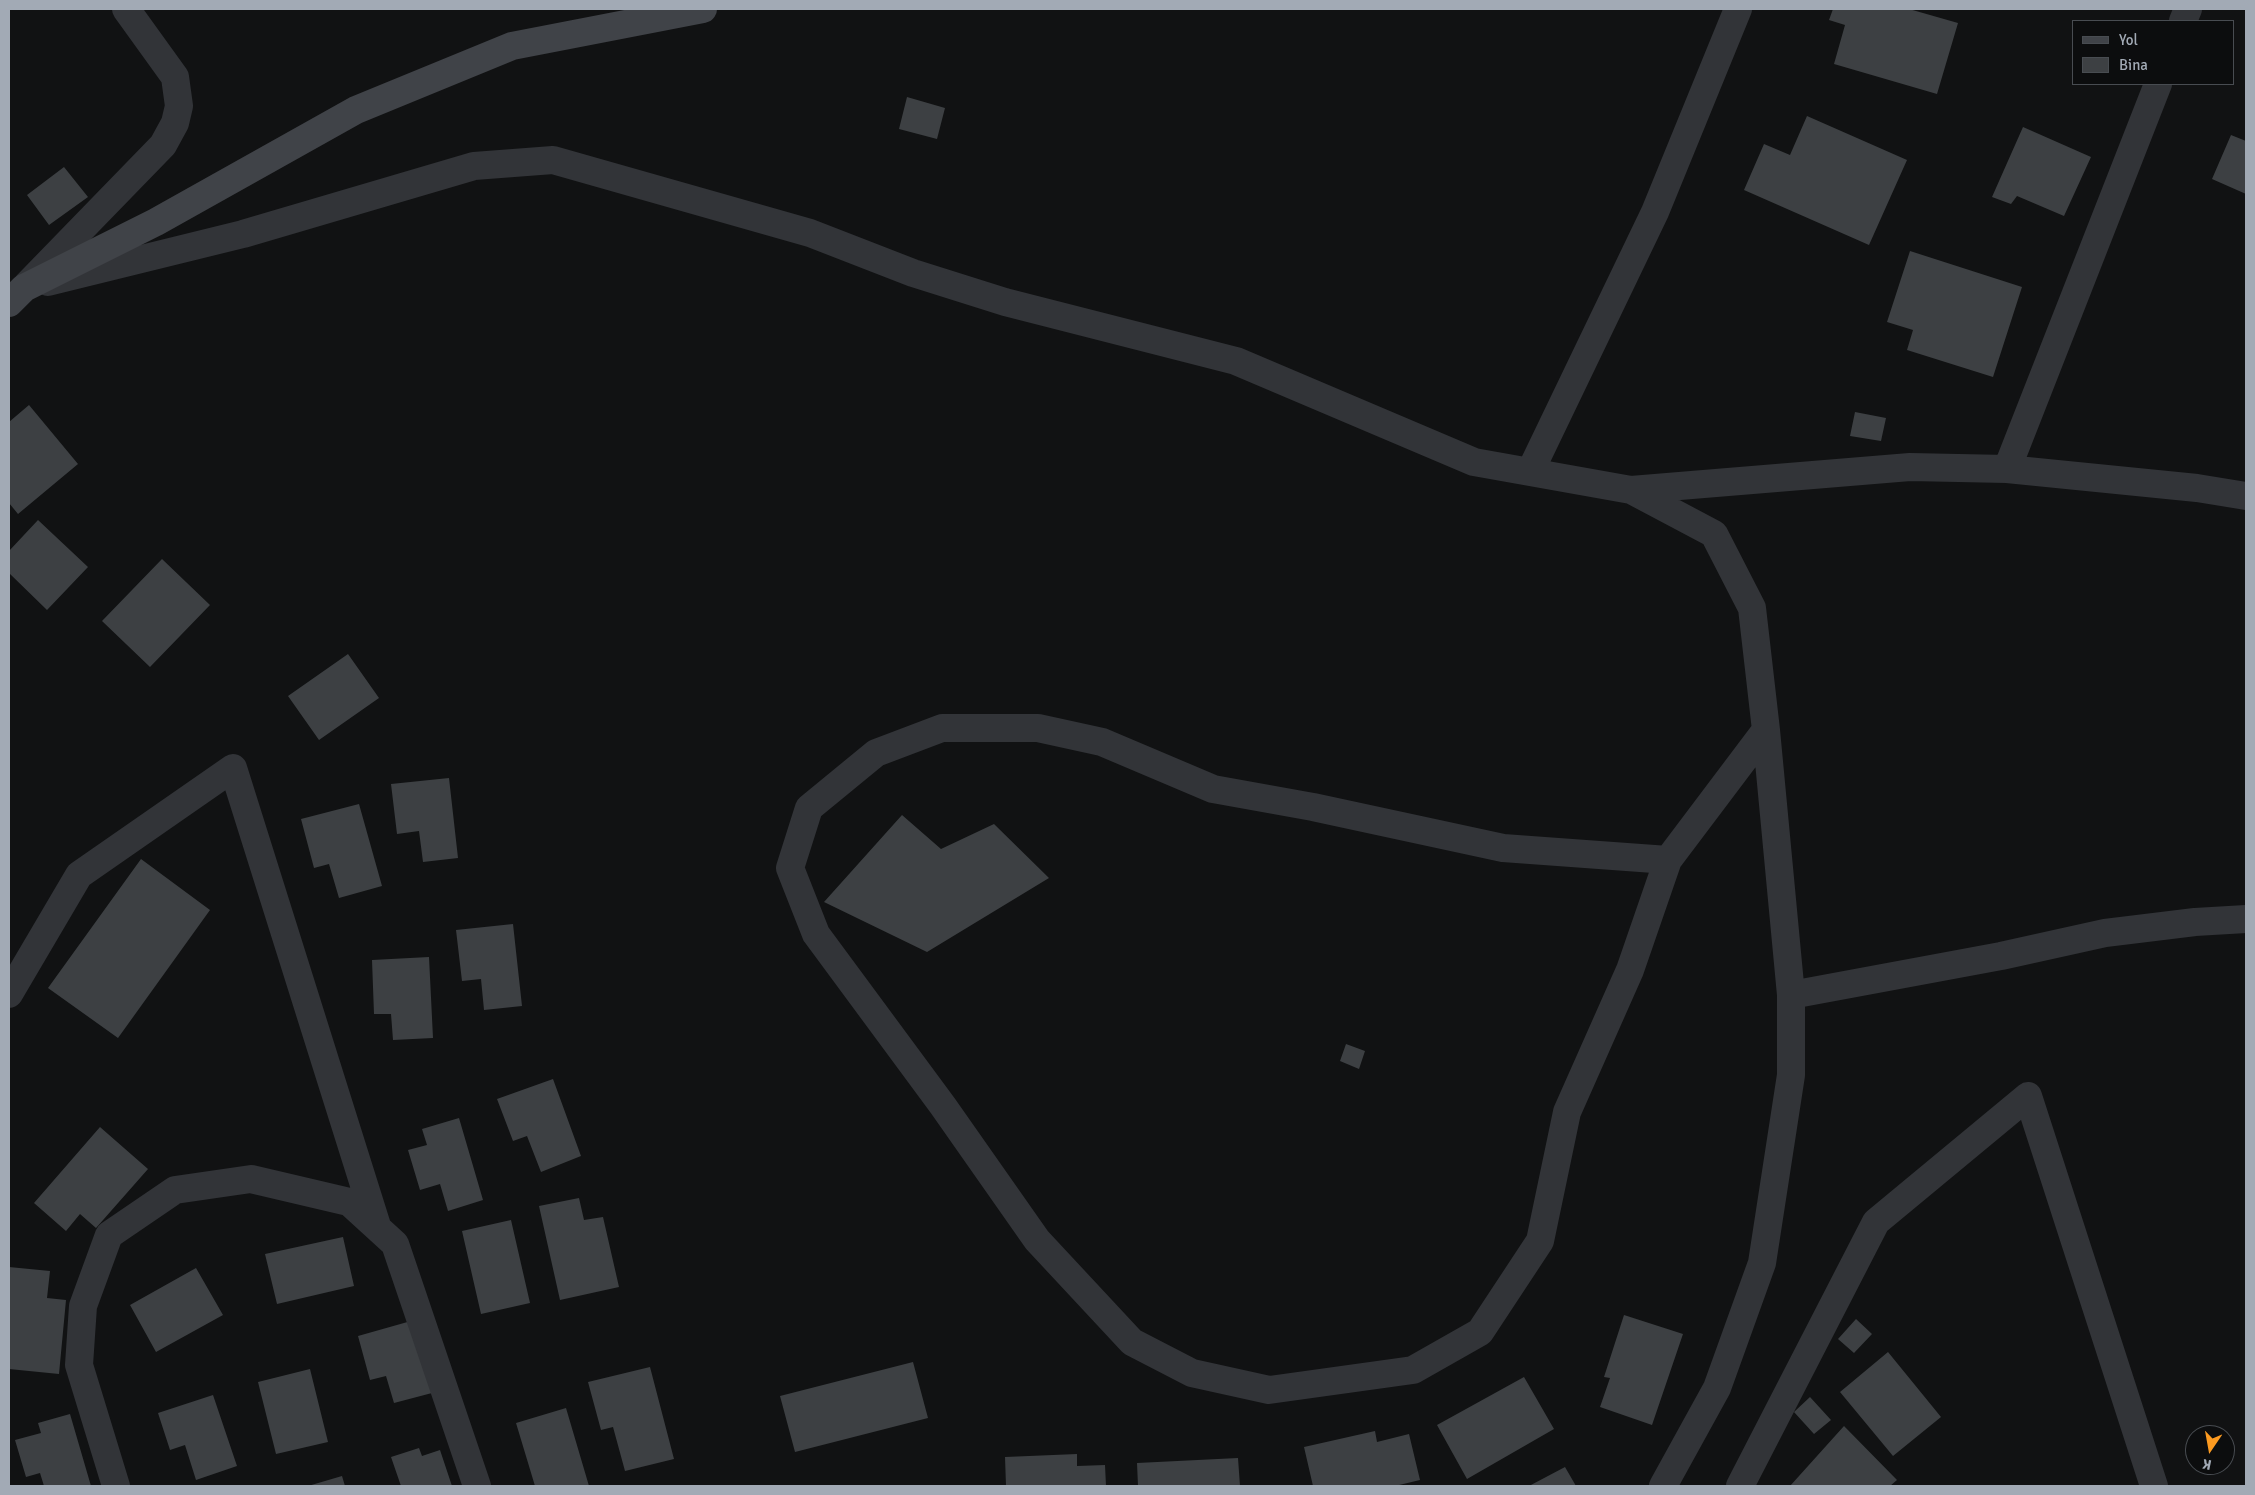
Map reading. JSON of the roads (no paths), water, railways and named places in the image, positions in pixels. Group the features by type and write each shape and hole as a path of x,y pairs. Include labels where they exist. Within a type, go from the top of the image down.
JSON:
{"street":[{"path":"16,296 163,145 175,123 179,106 175,77 126,9"},
{"path":"16,296 156,222 356,110 512,46 703,9"},
{"path":"1530,472 1655,212 1738,9"},
{"path":"2007,469 2158,85"},
{"path":"16,296 243,234 474,166 553,160 810,233 913,273 1005,302 1236,361 1474,462 1631,490 1910,467 2007,469 2197,488 2246,496"},
{"path":"1631,490 1714,534 1752,608 1766,730 1791,995 1792,1075 1762,1264 1717,1388 1663,1486"},
{"path":"1668,860 1503,848 1313,807 1213,789 1092,740 1038,728 942,728 876,753 809,808 790,868 816,934 943,1106 1037,1240 1132,1342 1192,1373 1269,1390 1413,1370 1480,1332 1540,1241 1567,1112 1630,970 1668,860 1766,730"},
{"path":"9,994 80,875 233,768 378,1228"},
{"path":"1791,995 2002,956 2105,933 2195,922 2246,919"},
{"path":"1740,1486 1876,1222 2028,1096 2154,1486"},
{"path":"116,1486 79,1365 82,1306 109,1235 175,1190 251,1179 349,1202 395,1244 477,1486"}]}
